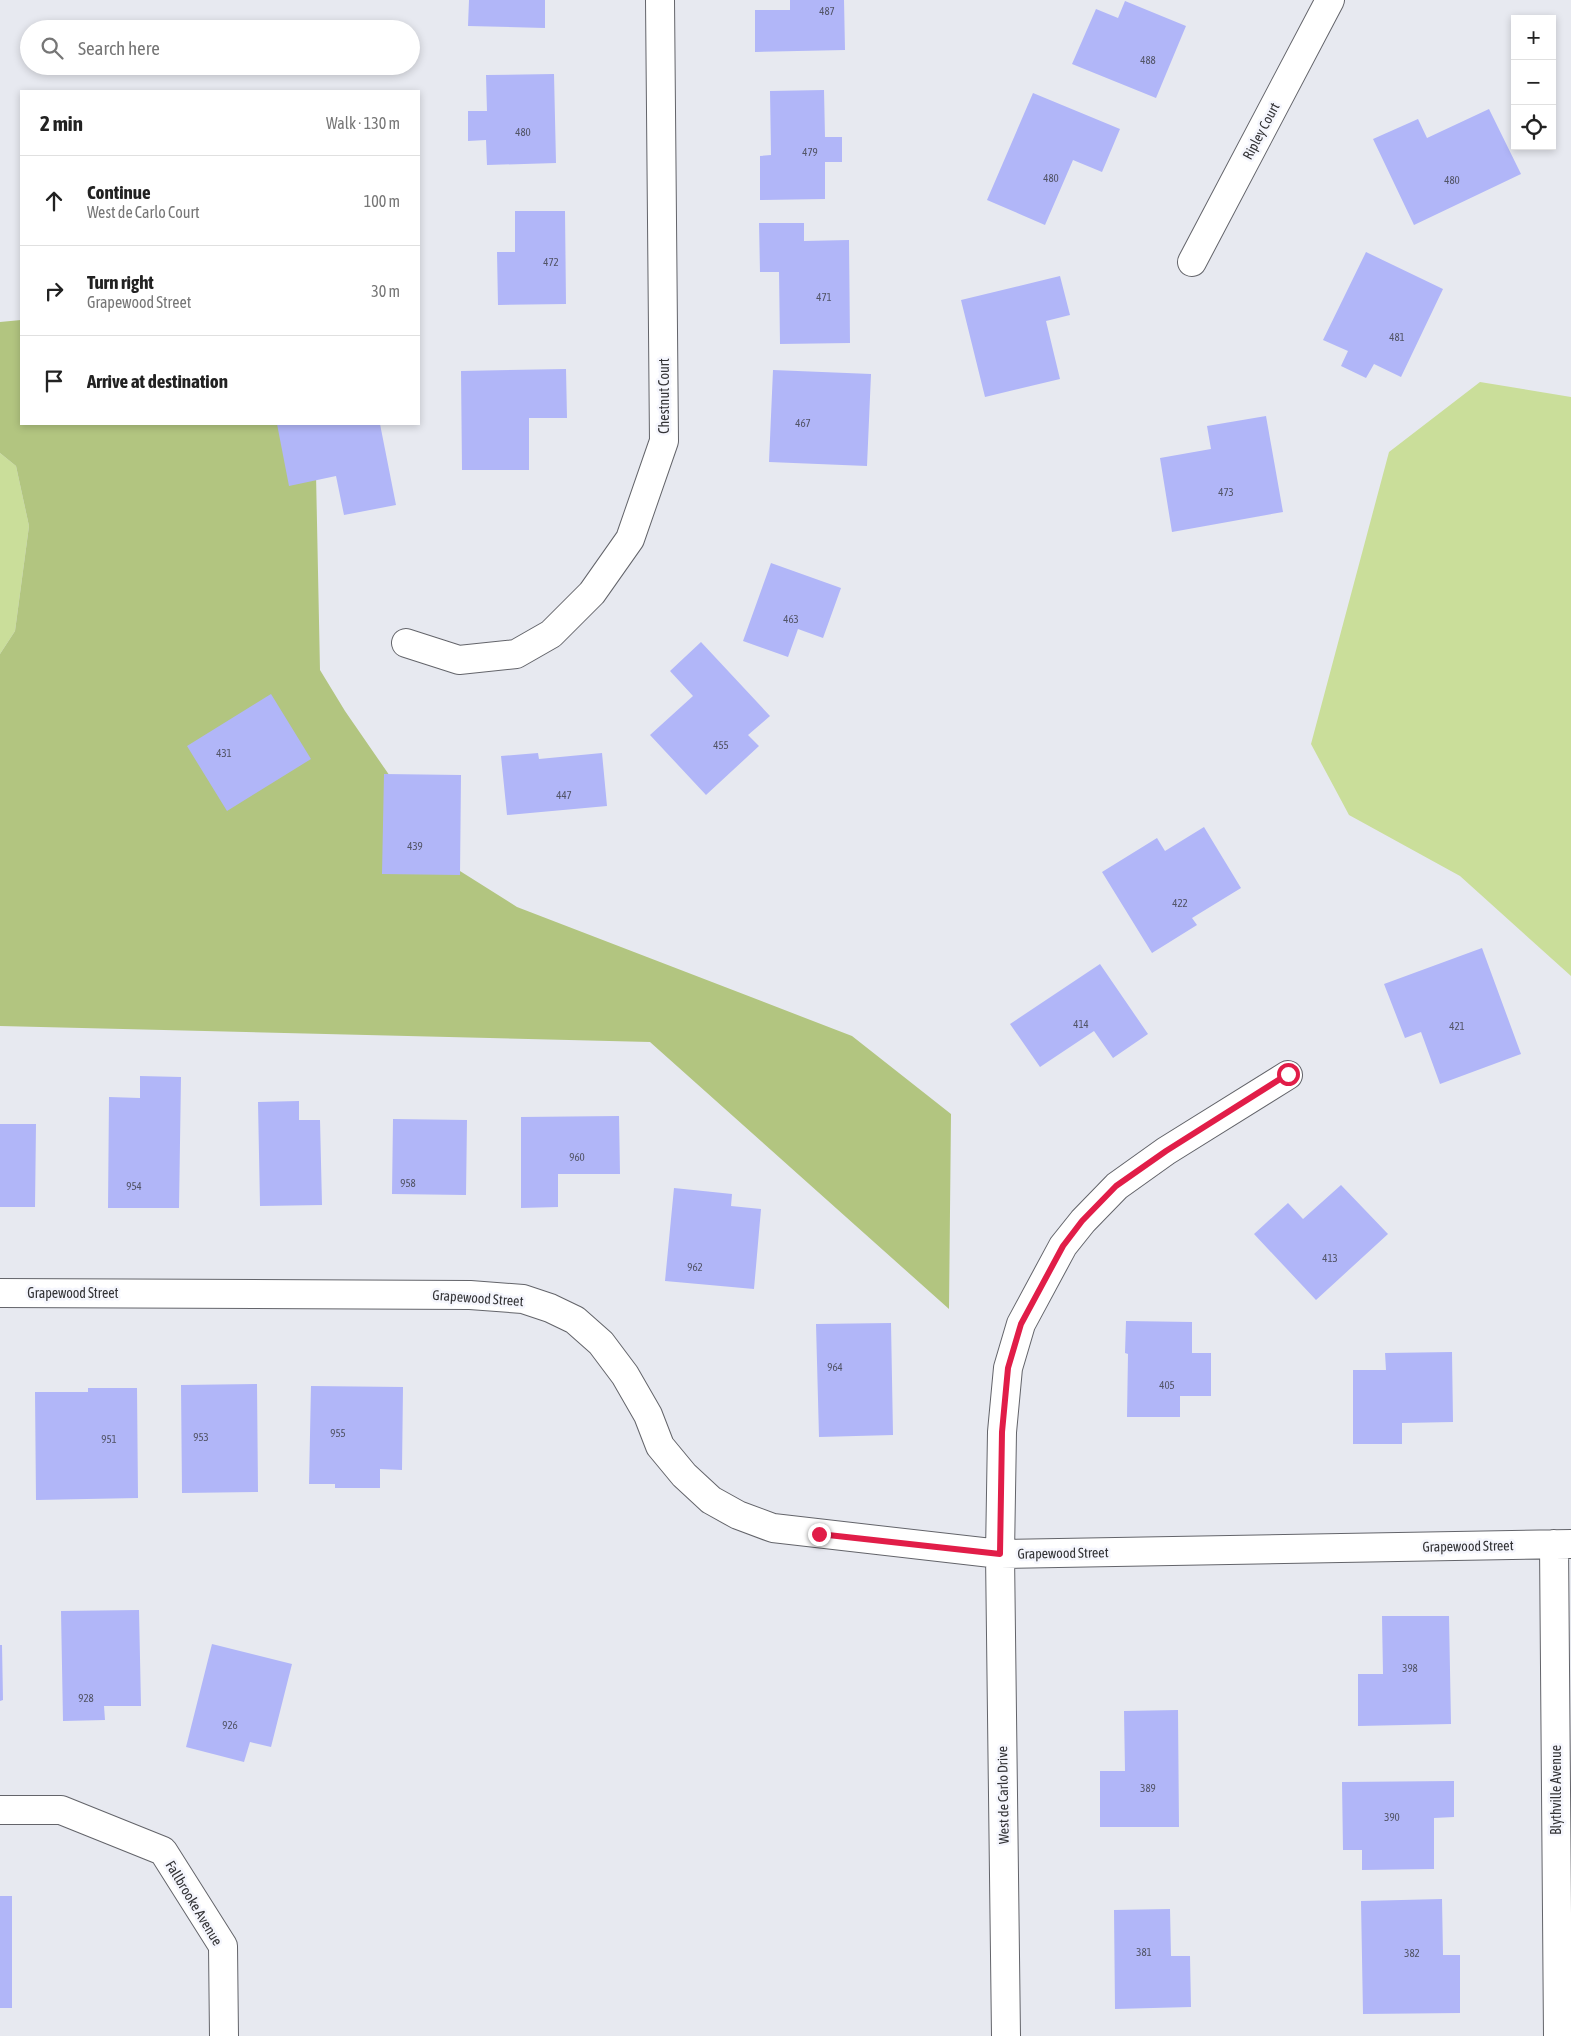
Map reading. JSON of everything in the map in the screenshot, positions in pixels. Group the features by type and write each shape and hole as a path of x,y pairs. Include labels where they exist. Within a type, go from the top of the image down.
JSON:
{"street":[{"name":"Chestnut Court","path":"406,643 459,660 516,654 551,634 592,593 630,539 664,441 660,0"},
{"name":"Ripley Court","path":"1192,262 1330,0"},
{"name":"West de Carlo Drive","path":"1006,2036 1000,1554 1002,1432 1008,1368 1021,1324 1063,1246 1082,1221 1116,1186 1166,1151 1288,1074"},
{"name":"Grapewood Street","path":"0,1293 470,1295 522,1299 550,1308 575,1320 601,1343 625,1375 639,1399 660,1446 684,1475 710,1500 731,1512 773,1528 1000,1554 1563,1544"},
{"name":"Blythville Avenue","path":"1558,2036 1563,1544"},
{"name":"Fallbrooke Avenue","path":"0,1810 61,1810 163,1851 223,1946 224,2036"}],"green space":[{"path":"20,320 20,425 315,425 320,670 345,711 452,866 517,907 852,1036 951,1114 949,1309 650,1042 0,1026 0,654 15,631 29,526 16,466 0,453 0,322"},
{"path":"1480,382 1571,397 1571,976 1460,876 1349,815 1311,744 1389,452"},
{"path":"0,453 16,466 29,526 15,631 0,654"}],"building":[{"path":"469,0 545,0 545,28 468,26"},
{"path":"790,0 844,0 845,50 755,52 755,10 790,10"},
{"path":"1125,1 1186,26 1156,98 1072,64 1096,9 1118,18"},
{"path":"554,74 556,163 487,165 486,140 468,141 468,111 487,111 486,75"},
{"path":"824,90 825,137 842,137 842,162 825,162 825,199 760,200 760,156 771,155 770,91"},
{"path":"1033,93 1120,129 1102,172 1073,160 1045,225 987,200"},
{"path":"1489,109 1521,174 1414,225 1373,139 1418,119 1427,138"},
{"path":"515,211 565,211 566,304 498,305 497,252 515,252"},
{"path":"759,223 804,223 804,241 849,240 850,343 780,344 779,272 760,272"},
{"path":"1366,252 1443,289 1401,377 1374,364 1366,378 1341,366 1348,351 1323,340"},
{"path":"1060,276 1070,315 1046,321 1060,379 985,397 961,300"},
{"path":"566,369 567,418 529,418 529,470 462,470 461,371"},
{"path":"773,370 871,374 867,466 769,462"},
{"path":"1266,416 1283,512 1172,532 1160,458 1211,449 1207,426"},
{"path":"277,425 380,425 396,505 344,515 336,476 289,486"},
{"path":"771,563 841,588 823,638 798,629 788,657 743,641"},
{"path":"701,642 770,716 748,735 759,746 706,795 650,735 693,696 670,671"},
{"path":"271,694 311,759 227,811 187,746"},
{"path":"538,753 539,759 602,753 607,806 507,815 501,756"},
{"path":"384,774 461,775 460,875 382,874"},
{"path":"1204,827 1241,888 1192,918 1197,925 1152,953 1102,872 1157,838 1165,851"},
{"path":"1482,948 1521,1054 1440,1084 1421,1032 1405,1038 1384,984"},
{"path":"1100,964 1148,1034 1113,1058 1094,1031 1040,1067 1010,1024"},
{"path":"140,1076 181,1077 179,1208 108,1208 109,1097 140,1098"},
{"path":"299,1101 299,1120 320,1120 322,1205 260,1206 258,1102"},
{"path":"619,1116 620,1174 558,1174 558,1207 521,1208 521,1117"},
{"path":"393,1119 467,1120 466,1195 392,1194"},
{"path":"0,1124 36,1124 35,1207 0,1207"},
{"path":"1341,1185 1388,1234 1316,1300 1254,1234 1288,1203 1303,1219"},
{"path":"674,1188 732,1194 731,1206 761,1209 754,1289 665,1281"},
{"path":"1126,1321 1192,1322 1192,1353 1211,1353 1211,1396 1180,1396 1180,1417 1127,1417 1128,1354 1125,1353"},
{"path":"891,1323 893,1435 819,1437 816,1324"},
{"path":"1452,1352 1453,1422 1402,1423 1402,1444 1353,1444 1353,1370 1386,1370 1385,1353"},
{"path":"257,1384 258,1492 182,1493 181,1385"},
{"path":"311,1386 403,1387 402,1470 380,1469 380,1488 335,1488 335,1484 309,1484"},
{"path":"88,1388 137,1388 138,1498 36,1500 35,1392 88,1392"},
{"path":"139,1610 141,1706 104,1706 105,1720 63,1721 61,1611"},
{"path":"1382,1616 1449,1616 1451,1724 1358,1726 1358,1674 1383,1674"},
{"path":"212,1644 292,1664 271,1747 250,1742 244,1762 186,1747"},
{"path":"0,1645 2,1645 3,1700 0,1701"},
{"path":"1178,1710 1179,1827 1100,1827 1100,1771 1125,1771 1124,1711"},
{"path":"1454,1781 1454,1817 1434,1818 1434,1869 1362,1870 1362,1850 1343,1850 1342,1782"},
{"path":"0,1896 12,1896 12,2008 0,2008"},
{"path":"1442,1899 1443,1955 1460,1955 1460,2013 1363,2014 1361,1901"},
{"path":"1170,1909 1171,1956 1190,1956 1191,2007 1115,2009 1114,1910"}],"route":[{"path":"819,1534 1000,1554 1002,1432 1008,1368 1021,1324 1063,1246 1082,1221 1116,1186 1166,1151 1288,1074"}]}
